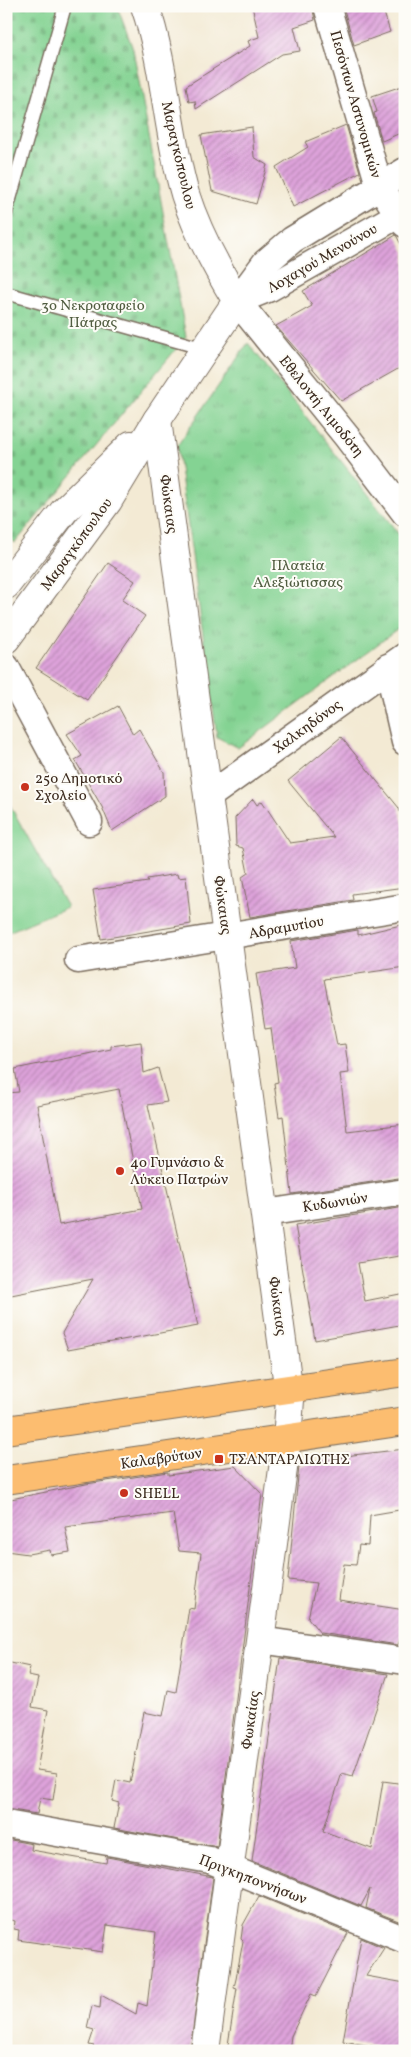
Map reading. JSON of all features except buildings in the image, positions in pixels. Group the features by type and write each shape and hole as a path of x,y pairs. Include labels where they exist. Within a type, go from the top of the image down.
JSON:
{"main road":[{"path":"6,1430 289,1390 402,1367"},
{"name":"Καλαβρύτων","path":"6,1480 81,1469 141,1467 287,1439 405,1421"}],"street":[{"name":"Μαραγκόπουλου","path":"6,639 108,501 157,420 238,300 212,258 185,194 156,45 145,6"},
{"name":"Πεσόντων Αστυνομικών","path":"327,6 379,185 403,217"},
{"path":"238,300 265,264 292,240 379,185 405,171"},
{"name":"Λοχαγού Μενούνου","path":"238,300 270,288 403,217"},
{"name":"Εθελοντή Αιμοδότη","path":"238,300 347,436 405,513"},
{"name":"Μαραγκόπουλου","path":"6,585 64,511 157,420"},
{"name":"Φώκαιας","path":"157,420 289,1390"},
{"path":"396,662 405,742"},
{"name":"Χαλκηδόνος","path":"209,796 396,662"},
{"path":"6,666 89,822"},
{"name":"Αδραμυτίου","path":"78,960 405,907"},
{"name":"Κυδωνιών","path":"266,1213 405,1192"},
{"name":"Φωκαίας","path":"205,2051 287,1439 289,1390"},
{"path":"260,1640 405,1661"},
{"name":"Πριγκηποννήσων","path":"6,1824 198,1858 230,1868 405,1940"}],"lane":[{"path":"6,213 65,6"},
{"path":"6,293 205,349"},
{"path":"81,1469 97,1480 106,1478"}],"green space":[{"name":"3o Νεκροταφείο Πάτρας","path":"6,6 117,6 133,49 186,337 15,543 6,535"},
{"name":"Πλατεία Αλεξιώτισσας","path":"248,343 405,542 405,624 238,748 217,737 177,446"},
{"path":"6,801 67,907 6,933"}],"place":[{"name":"25ο Δημοτικό Σχολείο","path":"25,787"},
{"name":"4ο Γυμνάσιο & Λύκειο Πατρών","path":"120,1171"},
{"name":"ΤΣΑΝΤΑΡΛΙΩΤΗΣ","path":"219,1459"},
{"name":"SHELL","path":"124,1493"}]}
